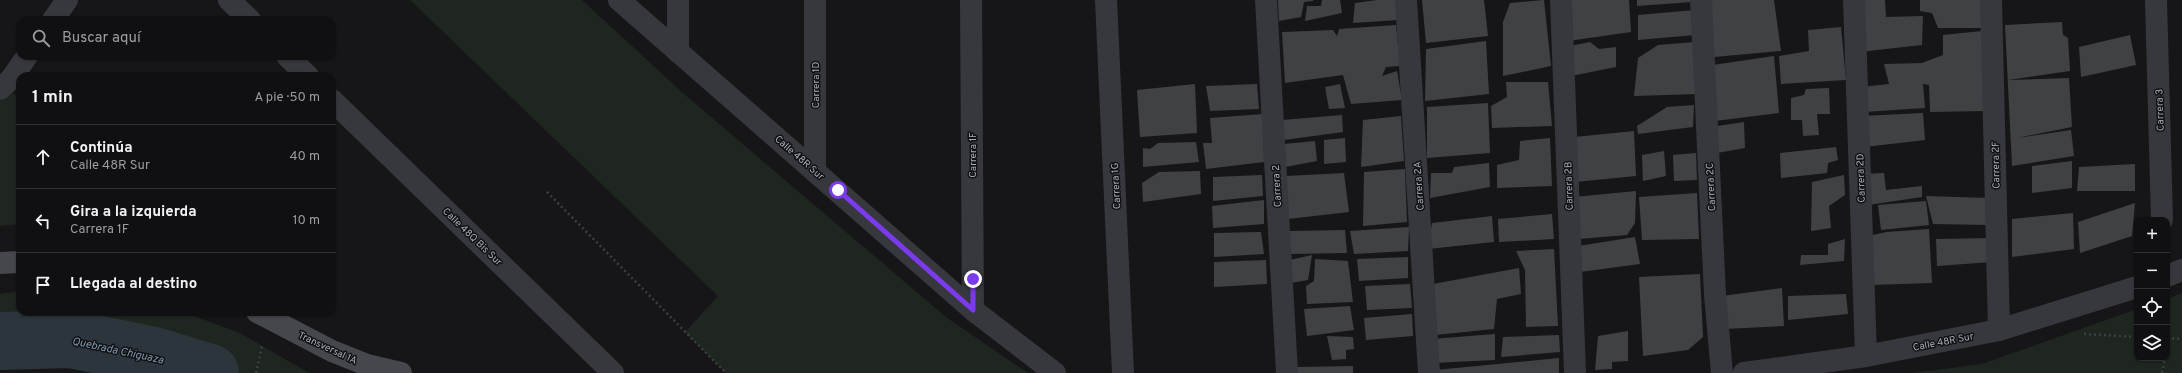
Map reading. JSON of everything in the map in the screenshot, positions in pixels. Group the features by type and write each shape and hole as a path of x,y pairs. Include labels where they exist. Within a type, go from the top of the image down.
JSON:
{"main road":[{"path":"0,264 16,262"},
{"name":"Transversal 1A","path":"264,316 303,337 367,365 402,373"}],"street":[{"path":"56,16 67,0"},
{"path":"229,0 246,16"},
{"name":"Calle 48R Sur","path":"619,0 815,170 973,310 1055,373"},
{"path":"678,0 678,52"},
{"name":"Carrera 1D","path":"815,0 815,170"},
{"name":"Carrera 1F","path":"971,0 973,310"},
{"name":"Carrera 1G","path":"1106,0 1123,373"},
{"name":"Carrera 2","path":"1266,0 1287,373"},
{"name":"Carrera 2A","path":"1406,0 1429,373"},
{"name":"Carrera 2B","path":"1561,0 1575,373"},
{"name":"Carrera 2C","path":"1701,0 1715,295 1722,373"},
{"name":"Carrera 2D","path":"1854,0 1866,356"},
{"name":"Carrera 2F","path":"1991,0 1999,330"},
{"name":"Carrera 3","path":"2156,0 2162,217"},
{"path":"8,81 24,60"},
{"path":"291,60 304,72"},
{"name":"Calle 48Q Bis Sur","path":"336,104 613,373"},
{"path":"2170,275 2182,270"},
{"name":"Calle 48R Sur","path":"1744,373 1866,356 1999,330 2134,288"},
{"path":"279,316 303,337"}],"path":[{"path":"547,192 726,373"},
{"path":"2170,338 2182,339"},
{"path":"2162,373 2164,361"},
{"path":"256,373 258,365"}],"shaded area":[{"path":"410,0 582,0 684,94 946,317 1028,373 726,373 685,332 718,296"},
{"path":"10,91 16,96 16,224 0,226 0,100"},
{"path":"16,292 16,316 194,316 240,333 309,373 134,373 121,369 51,358 0,364 0,294"},
{"path":"2182,293 2182,373 1912,373 1982,364 2134,310 2134,361 2170,361 2170,298"}],"building":[{"path":"1278,0 1313,1 1304,2 1301,17 1279,21"},
{"path":"1322,0 1340,0 1342,13 1305,21 1307,6 1321,6"},
{"path":"1377,0 1397,0 1398,20 1353,23 1355,3"},
{"path":"1422,0 1484,0 1488,36 1426,43"},
{"path":"1544,0 1551,66 1503,76 1503,22 1510,3"},
{"path":"1565,0 1629,0 1631,32 1568,41"},
{"path":"1637,0 1692,0 1692,2 1637,6"},
{"path":"1710,0 1774,0 1781,51 1714,57"},
{"path":"1858,0 1885,0 1886,17 1923,16 1922,45 1859,52"},
{"path":"1920,0 1983,0 1984,28 1938,28 1932,13 1920,11"},
{"path":"1695,10 1695,35 1638,40 1638,15"},
{"path":"2062,22 2063,35 2068,38 2070,71 2008,80 2069,78 2072,127 2017,138 2071,130 2074,156 2012,166 2005,25"},
{"path":"1396,25 1400,66 1386,67 1382,76 1397,71 1402,100 1351,104 1343,75 1285,83 1282,32 1333,30 1337,36 1339,29"},
{"path":"1841,27 1846,80 1781,84 1779,56 1809,51 1808,30"},
{"path":"1982,31 1985,111 1930,112 1929,85 1923,84 1925,108 1864,112 1861,87 1889,84 1884,64 1922,63 1943,55 1943,35"},
{"path":"2130,35 2136,65 2081,77 2079,47"},
{"path":"1486,41 1489,94 1425,101 1426,49"},
{"path":"1590,42 1599,49 1616,47 1616,67 1571,76 1570,46"},
{"path":"1695,42 1697,94 1634,96 1638,58 1658,45"},
{"path":"1774,56 1779,113 1715,121 1713,65"},
{"path":"1506,82 1548,82 1552,126 1492,128 1491,106 1507,97"},
{"path":"1195,84 1197,133 1140,137 1137,90"},
{"path":"1257,84 1259,109 1210,111 1206,86"},
{"path":"1340,84 1345,108 1329,109 1325,87"},
{"path":"1829,88 1830,114 1817,114 1819,135 1803,136 1802,120 1791,120 1791,98 1804,95 1806,89"},
{"path":"1488,103 1490,153 1427,158 1427,107"},
{"path":"1694,105 1693,127 1638,134 1637,126 1667,107"},
{"path":"1923,113 1925,140 1865,147 1862,116"},
{"path":"1263,114 1264,162 1206,169 1203,143 1212,143 1210,118"},
{"path":"1342,115 1343,132 1284,140 1282,120"},
{"path":"1401,116 1404,161 1361,167 1363,120"},
{"path":"1744,122 1745,148 1717,153 1717,126"},
{"path":"1634,131 1636,176 1575,182 1574,137"},
{"path":"1345,138 1346,162 1324,164 1324,140"},
{"path":"1550,138 1552,186 1497,188 1497,165 1519,160 1520,141"},
{"path":"1315,141 1317,161 1285,167 1284,144"},
{"path":"1196,142 1199,162 1143,167 1143,148 1150,149 1158,143"},
{"path":"1836,147 1838,160 1828,163 1827,173 1781,178 1780,153"},
{"path":"1664,151 1666,176 1643,181 1642,155"},
{"path":"1696,153 1697,180 1674,181 1673,155"},
{"path":"2072,161 2072,188 2032,193 2032,166"},
{"path":"1489,163 1490,187 1430,198 1431,173 1452,173 1454,167"},
{"path":"2135,164 2135,191 2077,191 2079,167"},
{"path":"1405,169 1407,222 1363,226 1364,172"},
{"path":"1200,171 1201,194 1143,202 1142,183 1159,172"},
{"path":"1344,173 1349,212 1288,219 1286,176"},
{"path":"1884,173 1886,190 1922,186 1922,197 1868,205 1863,174"},
{"path":"1262,175 1263,196 1213,201 1213,177"},
{"path":"1844,175 1845,195 1829,206 1831,228 1811,231 1812,182"},
{"path":"1636,191 1635,223 1627,235 1579,239 1574,197"},
{"path":"1697,193 1699,239 1642,240 1639,197"},
{"path":"1926,196 1990,198 1988,225 1933,224"},
{"path":"1264,200 1264,224 1213,228 1212,206"},
{"path":"1926,201 1929,225 1881,230 1878,205"},
{"path":"2135,203 2132,236 2080,253 2078,222"},
{"path":"2073,213 2074,249 2012,257 2012,219"},
{"path":"1552,214 1554,239 1499,242 1498,219"},
{"path":"1492,216 1494,242 1428,249 1432,223"},
{"path":"1409,227 1408,251 1354,254 1350,231"},
{"path":"1929,229 1932,283 1871,285 1869,236 1886,232"},
{"path":"1345,230 1347,253 1289,254 1289,231"},
{"path":"1261,232 1264,254 1214,257 1214,233"},
{"path":"1635,237 1640,264 1580,272 1578,246"},
{"path":"1992,238 1992,262 1937,266 1936,239"},
{"path":"1845,239 1844,261 1800,265 1801,255 1828,255 1828,244"},
{"path":"1554,249 1558,326 1526,327 1525,270 1516,251"},
{"path":"1312,255 1308,280 1291,283 1290,260"},
{"path":"1408,257 1408,278 1359,281 1357,259"},
{"path":"1315,259 1348,261 1353,302 1307,304 1306,286 1314,281"},
{"path":"1266,260 1267,284 1214,287 1214,262"},
{"path":"1519,268 1521,294 1497,299 1494,329 1435,335 1433,284"},
{"path":"1700,274 1703,337 1688,350 1643,356 1639,277"},
{"path":"1410,284 1412,308 1367,310 1365,286"},
{"path":"1782,288 1784,326 1725,329 1722,296"},
{"path":"1846,294 1848,314 1788,320 1788,296"},
{"path":"1350,306 1354,330 1307,336 1304,309"},
{"path":"1412,314 1413,336 1366,340 1364,318"},
{"path":"1628,331 1628,361 1612,362 1612,369 1595,370 1598,336"},
{"path":"1495,334 1495,360 1434,363 1432,339"},
{"path":"1559,335 1560,352 1501,357 1503,337"},
{"path":"1327,336 1353,337 1354,349 1346,350 1346,359 1332,360"},
{"path":"1559,358 1559,373 1435,373 1435,370"},
{"path":"1353,366 1353,373 1296,373 1296,367"}],"waterway":[{"name":"Quebrada Chiguaza","path":"0,341 71,339 154,356 210,373"}],"route":[{"path":"838,190 973,310 973,279"}]}
